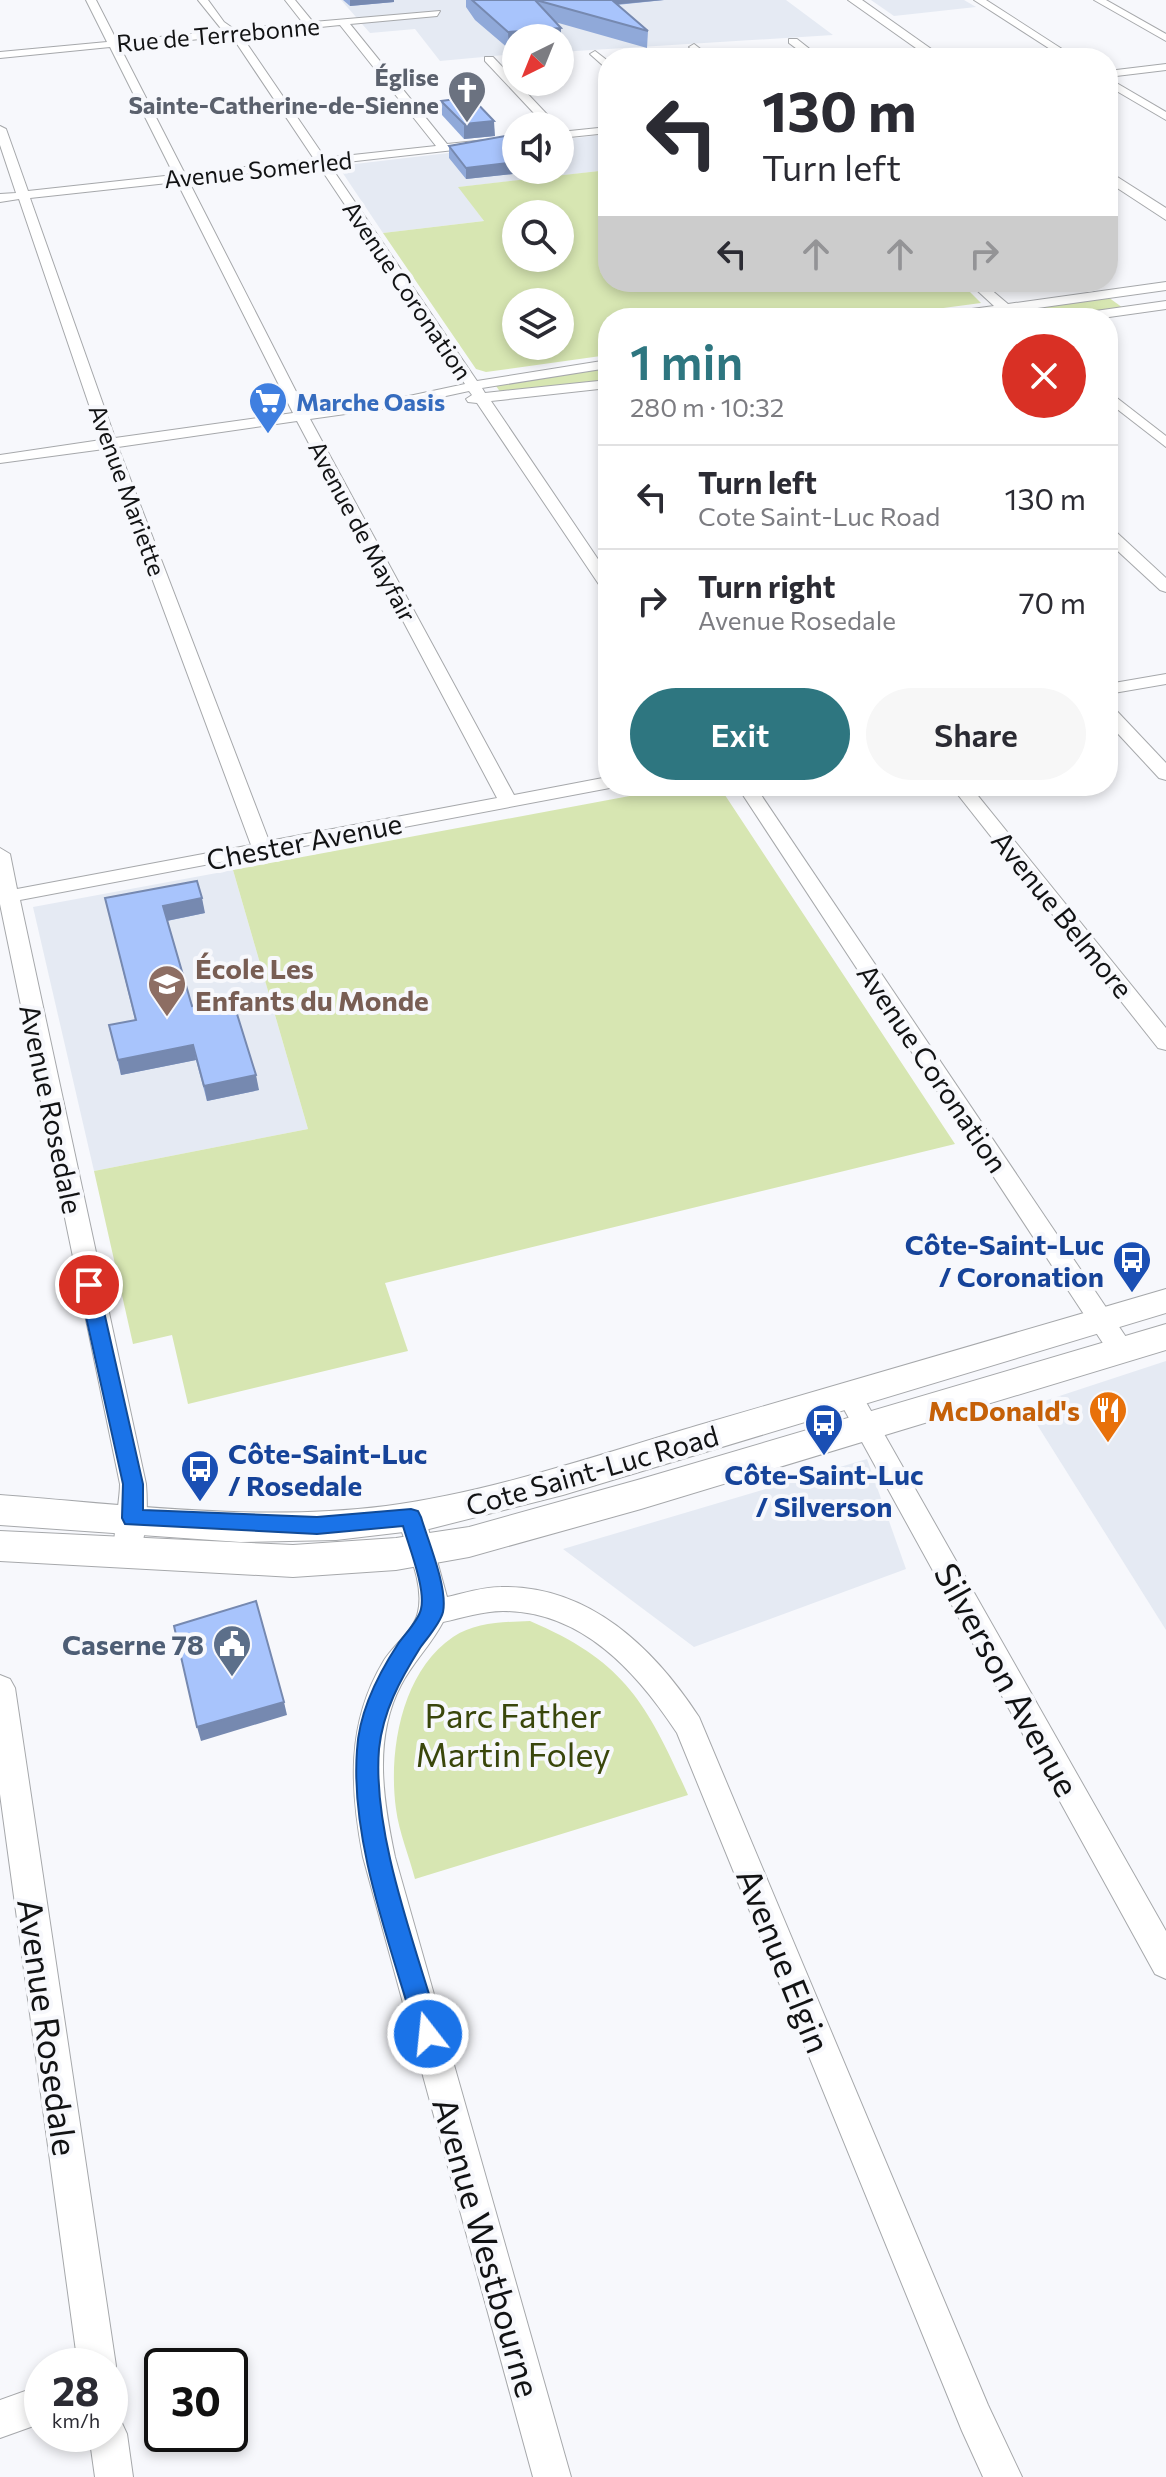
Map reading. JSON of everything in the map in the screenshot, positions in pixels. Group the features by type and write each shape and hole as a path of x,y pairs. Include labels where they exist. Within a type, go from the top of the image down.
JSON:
{"main road":[{"name":"Cote Saint-Luc Road","path":"0,1510 129,1535 293,1561 415,1534 519,1493 1166,1301"},
{"name":"Cote Saint-Luc Road","path":"415,1534 507,1533 1166,1337"},
{"name":"Cote Saint-Luc Road","path":"0,1546 129,1535"}],"street":[{"name":"Avenue de Mayfair","path":"91,0 302,417 508,802"},
{"name":"Avenue Coronation","path":"203,0 217,21 237,36 598,571"},
{"path":"290,0 310,25"},
{"path":"854,0 924,48"},
{"path":"979,0 1055,48"},
{"path":"1099,0 1166,38"},
{"name":"Rue de Terrebonne","path":"0,55 437,13"},
{"path":"343,22 444,148"},
{"path":"793,41 802,48"},
{"path":"595,54 598,57"},
{"path":"489,59 538,112"},
{"path":"1118,73 1166,67"},
{"path":"1118,87 1166,117"},
{"name":"Avenue Mariette","path":"0,129 110,444 262,849"},
{"path":"574,132 598,131"},
{"name":"Avenue Somerled","path":"0,198 502,142"},
{"path":"1118,182 1166,215"},
{"path":"986,292 1005,308 1166,286"},
{"path":"1118,288 1166,323"},
{"path":"1118,312 1166,305"},
{"path":"0,459 476,392 598,366"},
{"path":"476,392 598,385"},
{"path":"1118,403 1166,443"},
{"path":"1118,542 1166,587"},
{"path":"1118,687 1166,679"},
{"path":"1118,723 1166,774"},
{"name":"Chester Avenue","path":"4,897 598,785"},
{"name":"Avenue Coronation","path":"753,796 1121,1350"},
{"name":"Avenue Belmore","path":"968,796 1166,1043"},
{"name":"Avenue Rosedale","path":"0,854 4,897 133,1484 129,1535"},
{"name":"Silverson Avenue","path":"849,1395 1166,1963"},
{"path":"415,1534 433,1598 432,1612"},
{"name":"Avenue Elgin","path":"432,1612 506,1599 558,1608 590,1622 648,1668 670,1695 689,1726 969,2404 1003,2477"},
{"name":"Avenue Westbourne","path":"432,1612 390,1676 379,1702 369,1741 367,1802 379,1857 552,2477"},
{"name":"Avenue Rosedale","path":"0,1688 94,2348"},
{"path":"0,2419 24,2410"},
{"path":"111,2452 114,2477"}],"shaded area":[{"path":"341,0 786,0 833,35 574,51 574,24 502,24 502,55 440,61 415,29 370,33"},
{"path":"871,0 964,0 976,7 894,16"},
{"path":"598,135 598,171 574,174 574,138"},
{"path":"502,147 502,182 459,187 484,221 383,233 338,166"},
{"name":"École Les Enfants du Monde","path":"233,870 308,1129 94,1171 33,907"},
{"path":"1166,1361 1166,1630 1026,1407"},
{"path":"867,1459 906,1569 694,1647 563,1549"}],"green space":[{"path":"598,171 598,292 970,292 981,303 943,308 598,308 598,356 574,360 574,288 502,288 502,360 572,360 486,372 476,369 383,233 484,221 458,187 502,182 574,184 574,174"},
{"path":"1108,297 1123,308 1118,309 1028,308"},
{"path":"598,367 598,382 501,393 496,386"},
{"path":"629,796 726,796 955,1144 385,1283 408,1351 188,1404 172,1335 133,1344 94,1171 308,1129 233,870"},
{"name":"Parc Father Martin Foley","path":"530,1621 589,1653 630,1689 660,1735 688,1795 415,1879 399,1826 394,1786 397,1738 410,1691 421,1670 453,1637 481,1626"}],"building":[{"path":"472,0 535,0 557,24 502,24 502,27"},
{"path":"536,0 612,0 648,31"},
{"path":"471,97 494,121 464,124 441,101"},
{"path":"502,137 502,164 466,168 449,146"},
{"path":"197,881 202,898 163,906 192,1006 232,998 256,1075 204,1086 193,1045 118,1060 109,1025 136,1020 105,898"},
{"name":"Caserne 78","path":"256,1601 284,1702 197,1727 174,1626"}],"place":[{"name":"Église Sainte-Catherine-de-Sienne","path":"467,124"},
{"name":"Marche Oasis","path":"268,435"},
{"name":"École Les Enfants du Monde","path":"167,1018"},
{"name":"Côte-Saint-Luc / Coronation","path":"1132,1294"},
{"name":"McDonald's","path":"1108,1444"},
{"name":"Côte-Saint-Luc / Silverson","path":"824,1457"},
{"name":"Côte-Saint-Luc / Rosedale","path":"200,1503"},
{"name":"Caserne 78","path":"232,1678"}],"route":[{"path":"89,1285 133,1484 133,1518 244,1525 317,1525 411,1517 432,1591 432,1612 390,1676 379,1702 370,1730 366,1764 367,1802 428,2034"}]}
